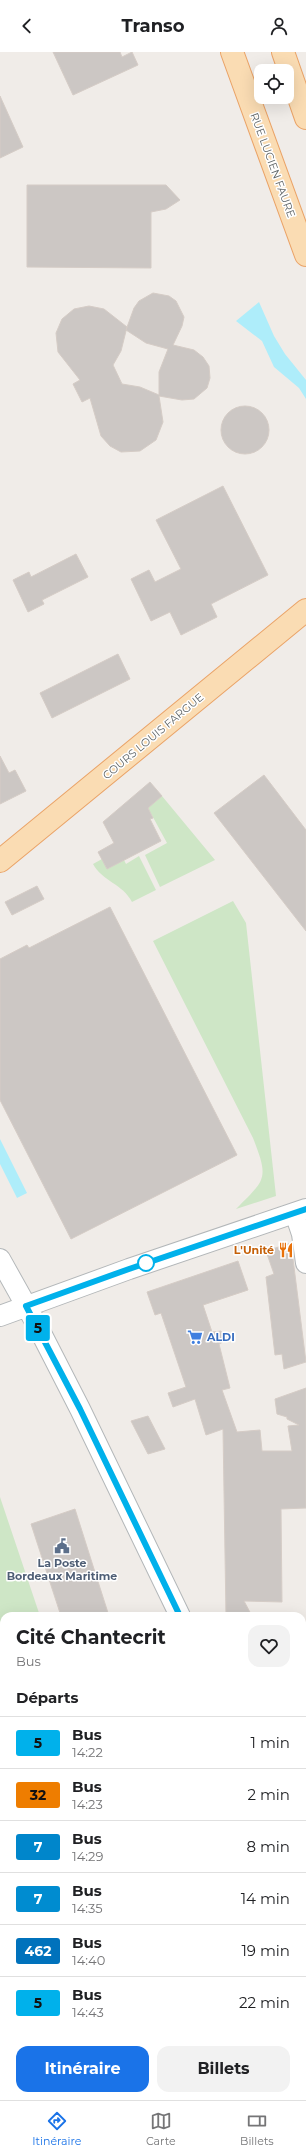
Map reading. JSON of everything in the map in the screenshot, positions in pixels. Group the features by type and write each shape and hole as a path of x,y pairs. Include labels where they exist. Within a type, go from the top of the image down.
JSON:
{"main road":[{"name":"RUE LUCIEN FAURE","path":"232,52 306,255"},
{"path":"283,52 306,118"},
{"name":"COURS LOUIS FARGUE","path":"0,861 306,610"}],"street":[{"path":"0,1316 300,1211 300,1228 306,1263"},
{"path":"0,1259 80,1409 178,1612"}],"green space":[{"path":"162,796 215,860 160,887 145,855 167,843 148,808"},
{"path":"139,856 156,890 132,902 123,891 102,875 93,864 102,859 107,869 124,860 126,864"},
{"path":"233,901 246,923 276,1196 236,1209 254,1191 262,1178 263,1171 258,1152 253,1138 153,941"},
{"path":"0,1497 39,1612 0,1612"}],"water":[{"path":"259,302 274,336 285,354 306,380 306,399 299,388 274,367 262,341 236,321"},
{"path":"0,1139 27,1193 17,1198 0,1164"}],"building":[{"path":"53,52 120,52 122,57 132,52 138,65 73,95"},
{"path":"0,96 23,147 0,158"},
{"path":"27,185 166,185 180,200 166,209 151,212 151,268 27,267"},
{"path":"153,293 169,296 176,301 184,317 182,326 173,345 194,350 203,357 209,366 210,378 207,388 194,399 182,400 159,396 163,422 156,440 140,451 121,452 110,446 101,436 90,398 82,402 73,384 80,380 58,352 56,333 62,319 74,309 89,306 104,309 127,328 134,308 139,301","holes":["126,330 146,343 168,349 159,372 159,395 140,387 122,384 113,365 121,351"]},
{"path":"245,406 254,408 262,413 267,421 269,430 267,439 262,447 254,452 245,454 236,452 228,447 223,439 221,430 223,421 228,413 236,408"},
{"path":"223,486 268,575 211,604 217,617 181,635 170,612 151,621 131,579 149,570 155,582 181,569 156,520"},
{"path":"76,554 88,577 42,600 44,604 28,612 13,580 29,572 31,577"},
{"path":"118,654 130,679 52,718 40,693"},
{"path":"0,756 9,773 15,770 26,791 0,804"},
{"path":"264,775 306,830 306,931 214,813"},
{"path":"150,782 162,796 148,808 153,818 150,819 161,841 107,869 98,852 114,843 103,822"},
{"path":"37,886 44,899 12,915 5,902"},
{"path":"110,907 237,1155 71,1239 0,1100 0,959 27,945 29,948"},
{"path":"291,1243 306,1362 284,1369 282,1354 275,1355 266,1277 274,1274 266,1251"},
{"path":"238,1261 248,1290 203,1305 212,1332 221,1331 223,1342 219,1344 230,1388 222,1390 237,1432 260,1430 262,1451 292,1451 288,1426 299,1425 287,1419 287,1417 277,1414 275,1399 306,1388 306,1508 281,1509 282,1602 244,1601 250,1612 226,1612 223,1429 206,1435 195,1399 173,1407 168,1393 186,1387 161,1313 155,1315 147,1292"},
{"path":"148,1416 165,1449 148,1454 131,1421"},
{"name":"La Poste Bordeaux Maritime","path":"75,1509 108,1612 60,1612 31,1524"}],"bus line":[{"name":"5","path":"178,1612 80,1409 26,1306 129,1269 306,1209"}],"place":[{"name":"L'Unité","path":"286,1250"},
{"name":"ALDI","path":"195,1337"},
{"name":"La Poste Bordeaux Maritime","path":"62,1546"}]}
